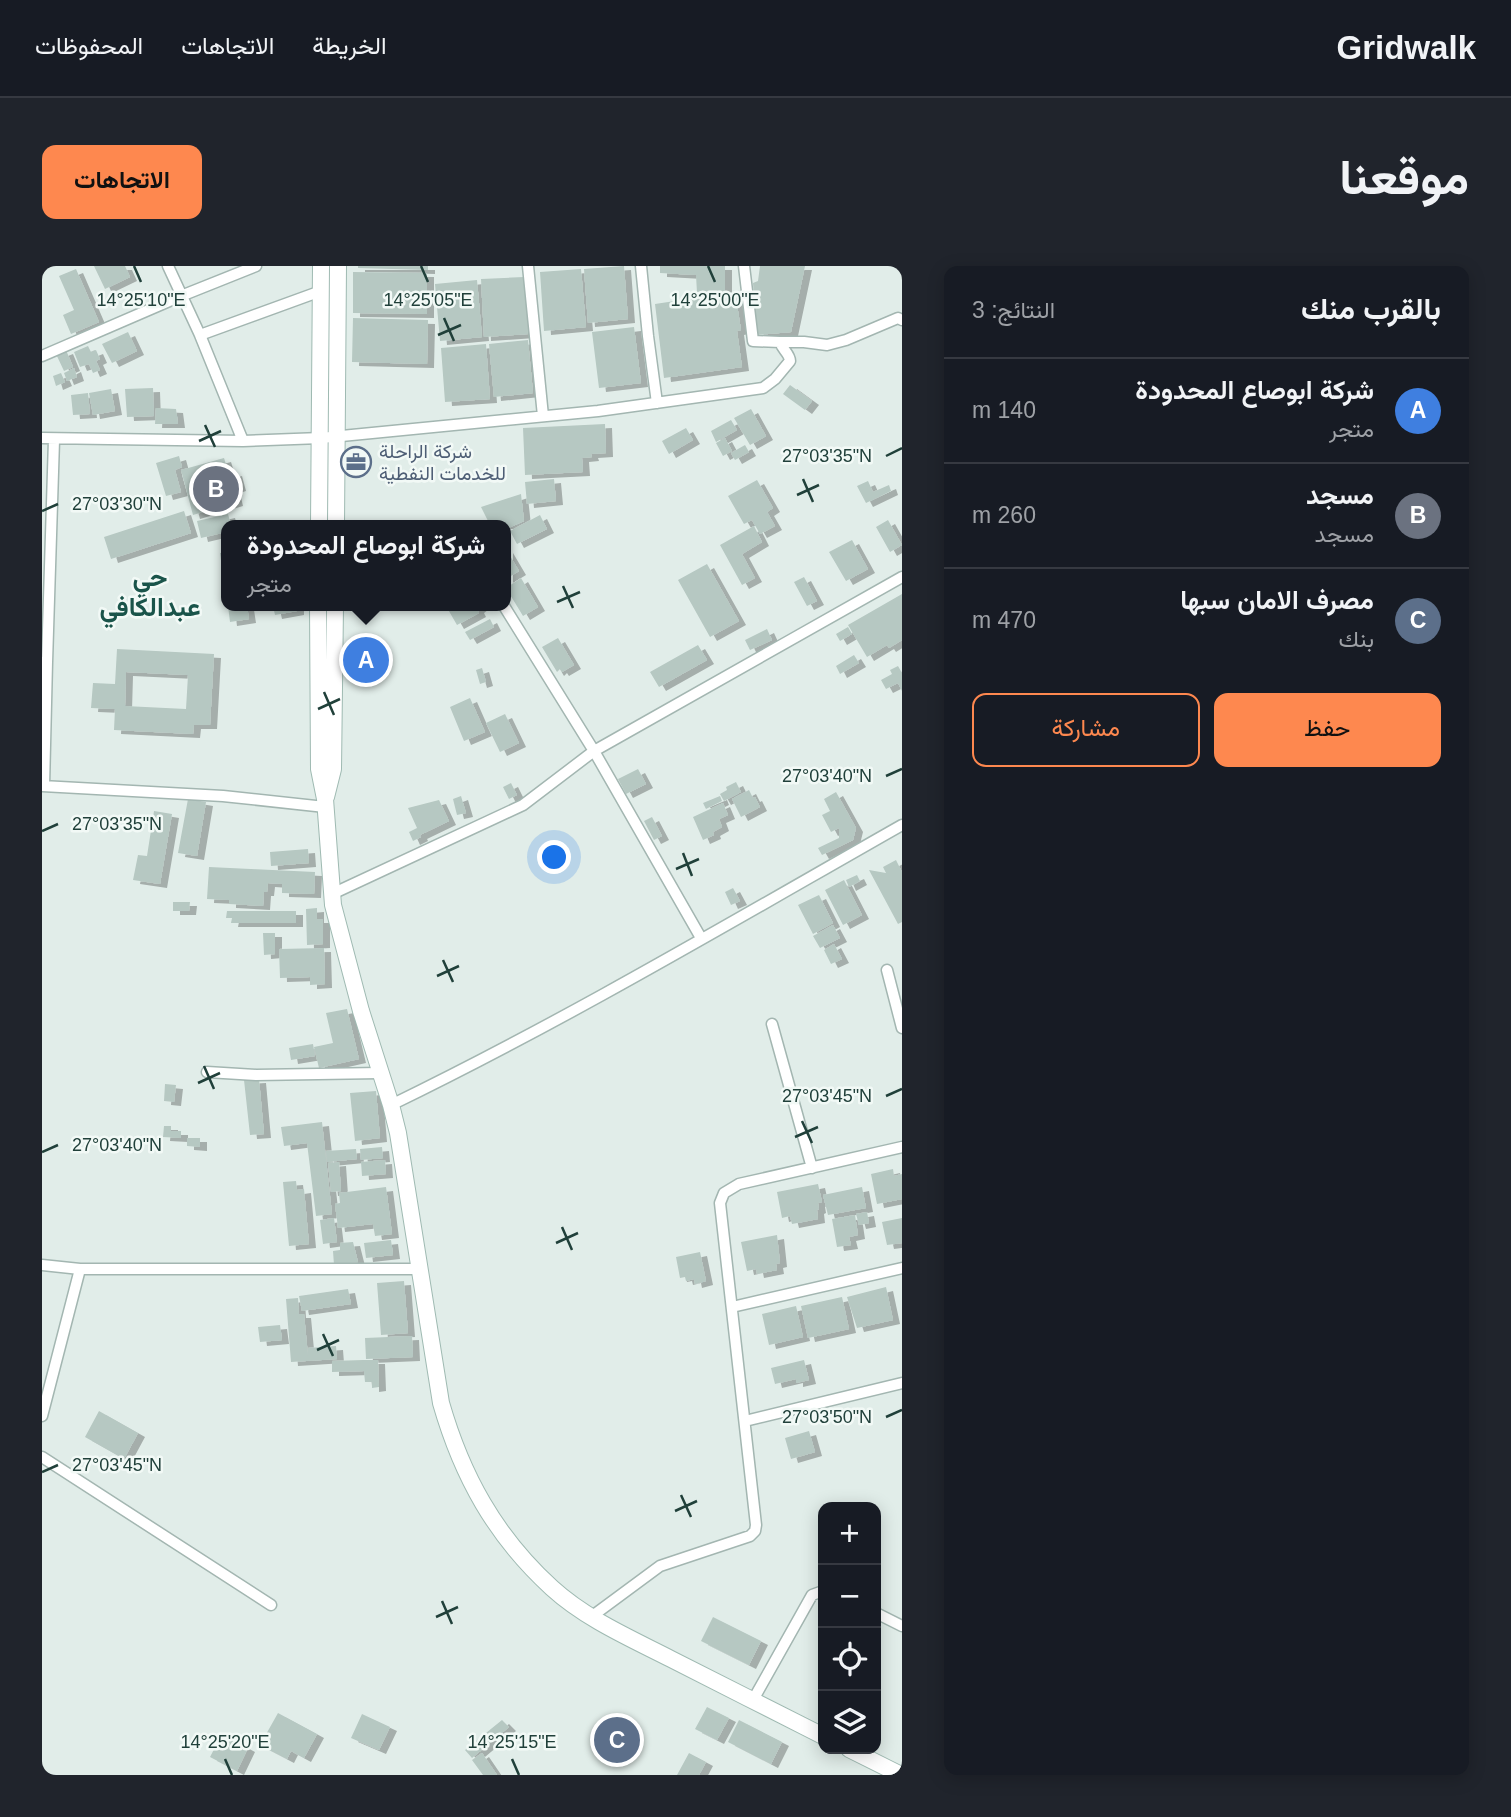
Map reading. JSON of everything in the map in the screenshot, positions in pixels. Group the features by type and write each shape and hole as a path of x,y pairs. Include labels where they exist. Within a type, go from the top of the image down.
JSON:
{"street":[{"path":"167,266 200,335 243,440"},
{"path":"42,356 256,266"},
{"path":"321,266 336,520"},
{"path":"320,520 329,437 338,266"},
{"path":"528,266 543,416"},
{"path":"642,266 657,403"},
{"path":"744,266 753,341 827,345 898,318 902,320"},
{"path":"200,335 321,291"},
{"path":"325,803 43,786 48,439 243,440 329,437 598,411 766,387 782,373 790,361 780,342"},
{"path":"332,894 523,805 594,751 902,577"},
{"path":"318,611 319,769 325,803 332,894 361,1011 398,1133 441,1403 451,1438 479,1499 502,1532 553,1589 591,1617 818,1733"},
{"path":"325,803 333,769 335,611"},
{"path":"507,611 594,751 701,938"},
{"path":"391,1105 586,1003 902,825"},
{"path":"887,970 902,1028"},
{"path":"772,1024 812,1168"},
{"path":"207,1072 256,1075 380,1073"},
{"path":"591,1617 660,1566 750,1536 755,1531 720,1203 723,1193 740,1184 902,1147"},
{"path":"42,1265 80,1269 420,1269"},
{"path":"732,1307 902,1268"},
{"path":"42,1416 80,1269"},
{"path":"745,1421 902,1383"},
{"path":"42,1457 271,1605"},
{"path":"753,1700 812,1595 818,1593"},
{"path":"881,1616 902,1626"},
{"path":"859,1754 901,1775"}],"building":[{"path":"94,266 125,266 130,277 105,289"},
{"path":"428,266 428,270 358,268"},
{"path":"624,266 628,319 588,323 584,269"},
{"path":"660,266 725,266 725,293 697,293 696,275 660,273"},
{"path":"760,266 805,266 791,332 757,335 753,283 758,281"},
{"path":"76,269 99,322 71,334 63,315 74,310 59,276"},
{"path":"581,269 586,327 544,331 540,272"},
{"path":"353,272 427,273 427,314 353,313"},
{"path":"524,277 528,334 484,337 481,279"},
{"path":"477,280 482,337 440,341 435,284"},
{"path":"735,292 741,330 737,331 742,367 664,378 655,304"},
{"path":"353,318 428,320 427,364 352,362"},
{"path":"634,327 641,383 599,388 592,332"},
{"path":"128,332 137,351 112,363 102,344"},
{"path":"528,340 533,393 494,397 489,344"},
{"path":"486,344 490,399 445,402 441,348"},
{"path":"88,346 91,352 96,350 100,359 96,361 100,370 93,373 89,364 80,367 74,352"},
{"path":"66,350 73,367 64,371 56,354"},
{"path":"74,368 77,377 67,381 64,373"},
{"path":"61,373 65,382 56,386 53,376"},
{"path":"790,385 812,401 805,410 783,394"},
{"path":"153,388 154,416 127,417 125,389"},
{"path":"111,389 115,411 93,415 89,393"},
{"path":"88,393 90,414 73,415 71,395"},
{"path":"156,408 176,409 178,424 155,424"},
{"path":"751,409 766,436 750,445 734,418"},
{"path":"731,420 737,430 716,442 711,431"},
{"path":"605,424 606,453 582,458 583,472 525,475 523,428"},
{"path":"686,428 693,440 669,454 662,441"},
{"path":"725,438 732,451 723,456 716,443"},
{"path":"745,445 749,452 735,460 731,453"},
{"path":"179,456 182,467 175,470 181,492 166,496 156,463"},
{"path":"224,458 229,474 235,472 239,487 233,489 236,502 193,515 181,470"},
{"path":"554,479 556,501 527,504 525,482"},
{"path":"757,480 773,508 767,512 775,526 760,534 752,520 744,524 728,496"},
{"path":"868,481 873,492 889,485 891,491 866,503 857,486"},
{"path":"521,494 524,521 511,527 511,520 488,520 481,507"},
{"path":"184,511 191,533 111,559 104,537"},
{"path":"228,514 230,520 221,520 221,533 201,538 197,521"},
{"path":"540,515 547,529 517,544 511,530"},
{"path":"888,520 902,545 890,552 876,527"},
{"path":"754,526 762,542 742,554 755,578 742,585 720,545"},
{"path":"852,540 868,569 846,581 829,552"},
{"path":"511,557 519,571 511,576"},
{"path":"707,564 739,621 710,637 678,580"},
{"path":"804,577 817,601 807,606 794,582"},
{"path":"521,578 538,607 523,616 511,596 511,585"},
{"path":"902,594 902,640 867,657 848,625"},
{"path":"229,611 248,611 249,619 230,622"},
{"path":"274,611 297,611 275,615"},
{"path":"449,611 478,611 479,613 457,625"},
{"path":"490,619 494,627 470,640 465,632"},
{"path":"848,627 852,634 840,641 836,634"},
{"path":"767,629 772,640 750,650 745,640"},
{"path":"558,638 574,665 562,672 560,669 557,672 542,647"},
{"path":"698,645 707,660 659,687 650,672"},
{"path":"117,649 214,654 210,725 194,725 193,734 114,730 115,709 91,708 93,683 115,684","holes":["126,672 188,675 186,709 125,706"]},
{"path":"854,655 859,663 840,674 836,666"},
{"path":"898,666 902,673 902,691 898,683 886,689 881,680 892,674 890,670"},
{"path":"482,668 486,682 480,684 476,670"},
{"path":"470,698 485,732 464,741 450,707"},
{"path":"505,714 519,743 500,752 486,723"},
{"path":"638,769 646,784 626,794 618,779"},
{"path":"736,782 741,792 724,801 720,794"},
{"path":"511,783 517,795 509,799 503,787"},
{"path":"749,790 760,807 741,817 732,799"},
{"path":"836,792 856,828 853,840 822,855 818,848 839,838 839,828 831,832 822,815 830,811 824,799"},
{"path":"461,796 466,813 457,815 453,799"},
{"path":"720,796 722,801 706,809 703,803"},
{"path":"188,799 206,802 197,856 178,853"},
{"path":"439,800 449,821 413,841 409,832 417,828 408,808"},
{"path":"723,803 728,815 719,819 722,827 703,840 693,817"},
{"path":"154,811 172,814 160,884 133,880 138,855 147,856"},
{"path":"652,817 662,836 654,840 644,821"},
{"path":"308,849 309,863 271,866 270,852"},
{"path":"896,860 902,872 902,922 898,924 869,870 886,873 883,867"},
{"path":"209,867 315,872 314,894 282,893 282,884 268,883 263,906 229,904 229,900 207,899"},
{"path":"857,875 860,881 849,887 846,880"},
{"path":"844,880 862,915 843,925 825,890"},
{"path":"733,888 740,901 731,905 725,892"},
{"path":"819,895 833,923 813,934 798,905"},
{"path":"173,902 190,902 189,911 173,911"},
{"path":"317,908 317,919 323,919 323,944 307,945 306,909"},
{"path":"227,911 296,911 296,923 231,923 232,918 226,918"},
{"path":"833,925 840,938 820,948 813,936"},
{"path":"263,933 275,933 275,954 264,955"},
{"path":"834,944 842,959 831,964 824,950"},
{"path":"324,948 325,984 310,985 310,977 280,978 279,949"},
{"path":"347,1009 359,1059 319,1068 314,1047 333,1043 326,1013"},
{"path":"313,1044 315,1056 291,1060 289,1048"},
{"path":"259,1079 264,1134 250,1135 244,1080"},
{"path":"165,1084 176,1085 174,1102 164,1101"},
{"path":"376,1091 380,1138 355,1141 350,1093"},
{"path":"322,1122 332,1214 316,1216 307,1143 284,1146 281,1127"},
{"path":"164,1126 171,1126 171,1131 181,1131 181,1138 163,1137"},
{"path":"187,1138 200,1138 200,1147 187,1146"},
{"path":"382,1147 383,1158 361,1160 360,1149"},
{"path":"356,1149 357,1159 327,1162 326,1151"},
{"path":"385,1160 386,1174 362,1176 361,1162"},
{"path":"339,1162 341,1191 331,1192 328,1163"},
{"path":"893,1169 894,1176 902,1174 902,1199 877,1204 871,1174"},
{"path":"296,1181 297,1190 304,1189 309,1244 289,1246 283,1182"},
{"path":"818,1184 822,1202 818,1203 818,1219 792,1224 790,1216 782,1218 777,1192"},
{"path":"386,1187 392,1234 375,1236 373,1224 338,1228 335,1204 340,1203 339,1193"},
{"path":"862,1187 866,1208 828,1215 823,1195"},
{"path":"867,1212 869,1223 859,1225 856,1214"},
{"path":"855,1215 858,1235 849,1237 851,1245 837,1247 832,1219"},
{"path":"334,1218 337,1242 323,1244 320,1220"},
{"path":"902,1218 902,1243 887,1245 882,1222"},
{"path":"777,1235 780,1263 776,1264 777,1270 757,1274 756,1269 747,1271 741,1242"},
{"path":"391,1240 393,1255 366,1258 364,1243"},
{"path":"353,1242 358,1262 334,1265 333,1251 340,1250 340,1243"},
{"path":"700,1252 706,1281 695,1284 694,1279 686,1281 685,1277 680,1278 676,1257"},
{"path":"404,1281 408,1333 381,1335 377,1283"},
{"path":"886,1287 893,1320 857,1328 847,1297"},
{"path":"348,1289 351,1304 302,1311 299,1296"},
{"path":"842,1297 849,1329 808,1338 801,1306"},
{"path":"298,1298 299,1314 304,1314 308,1356 308,1348 336,1346 337,1359 291,1362 286,1299"},
{"path":"796,1306 803,1337 769,1345 762,1314"},
{"path":"280,1325 282,1340 260,1342 258,1327"},
{"path":"412,1336 413,1357 366,1359 365,1338"},
{"path":"378,1360 379,1387 372,1388 372,1382 365,1382 364,1371 332,1372 332,1361"},
{"path":"804,1360 809,1380 796,1383 796,1379 775,1384 771,1368"},
{"path":"99,1411 138,1433 124,1459 85,1437"},
{"path":"809,1431 815,1452 791,1459 785,1438"},
{"path":"713,1617 761,1641 749,1665 701,1641"},
{"path":"707,1707 729,1718 717,1740 695,1729"},
{"path":"278,1713 317,1734 304,1758 291,1751 287,1759 260,1745"},
{"path":"362,1714 390,1727 379,1750 351,1738"},
{"path":"502,1720 509,1727 472,1758 465,1750"},
{"path":"739,1720 782,1742 771,1764 728,1742"},
{"path":"222,1734 248,1748 237,1771 210,1757"},
{"path":"482,1753 497,1775 483,1775 472,1760"},
{"path":"689,1753 706,1762 699,1775 677,1775"}],"place":[{"name":"شركة الراحلة للخدمات النفطية","path":"356,462"},
{"name":"مسجد","path":"216,489"},
{"name":"شركة ابوصاع المحدودة","path":"366,660"},
{"name":"مصرف الامان سبها","path":"617,1740"}],"district":[{"name":"حي عبدالكافي","path":"150,592"}]}
